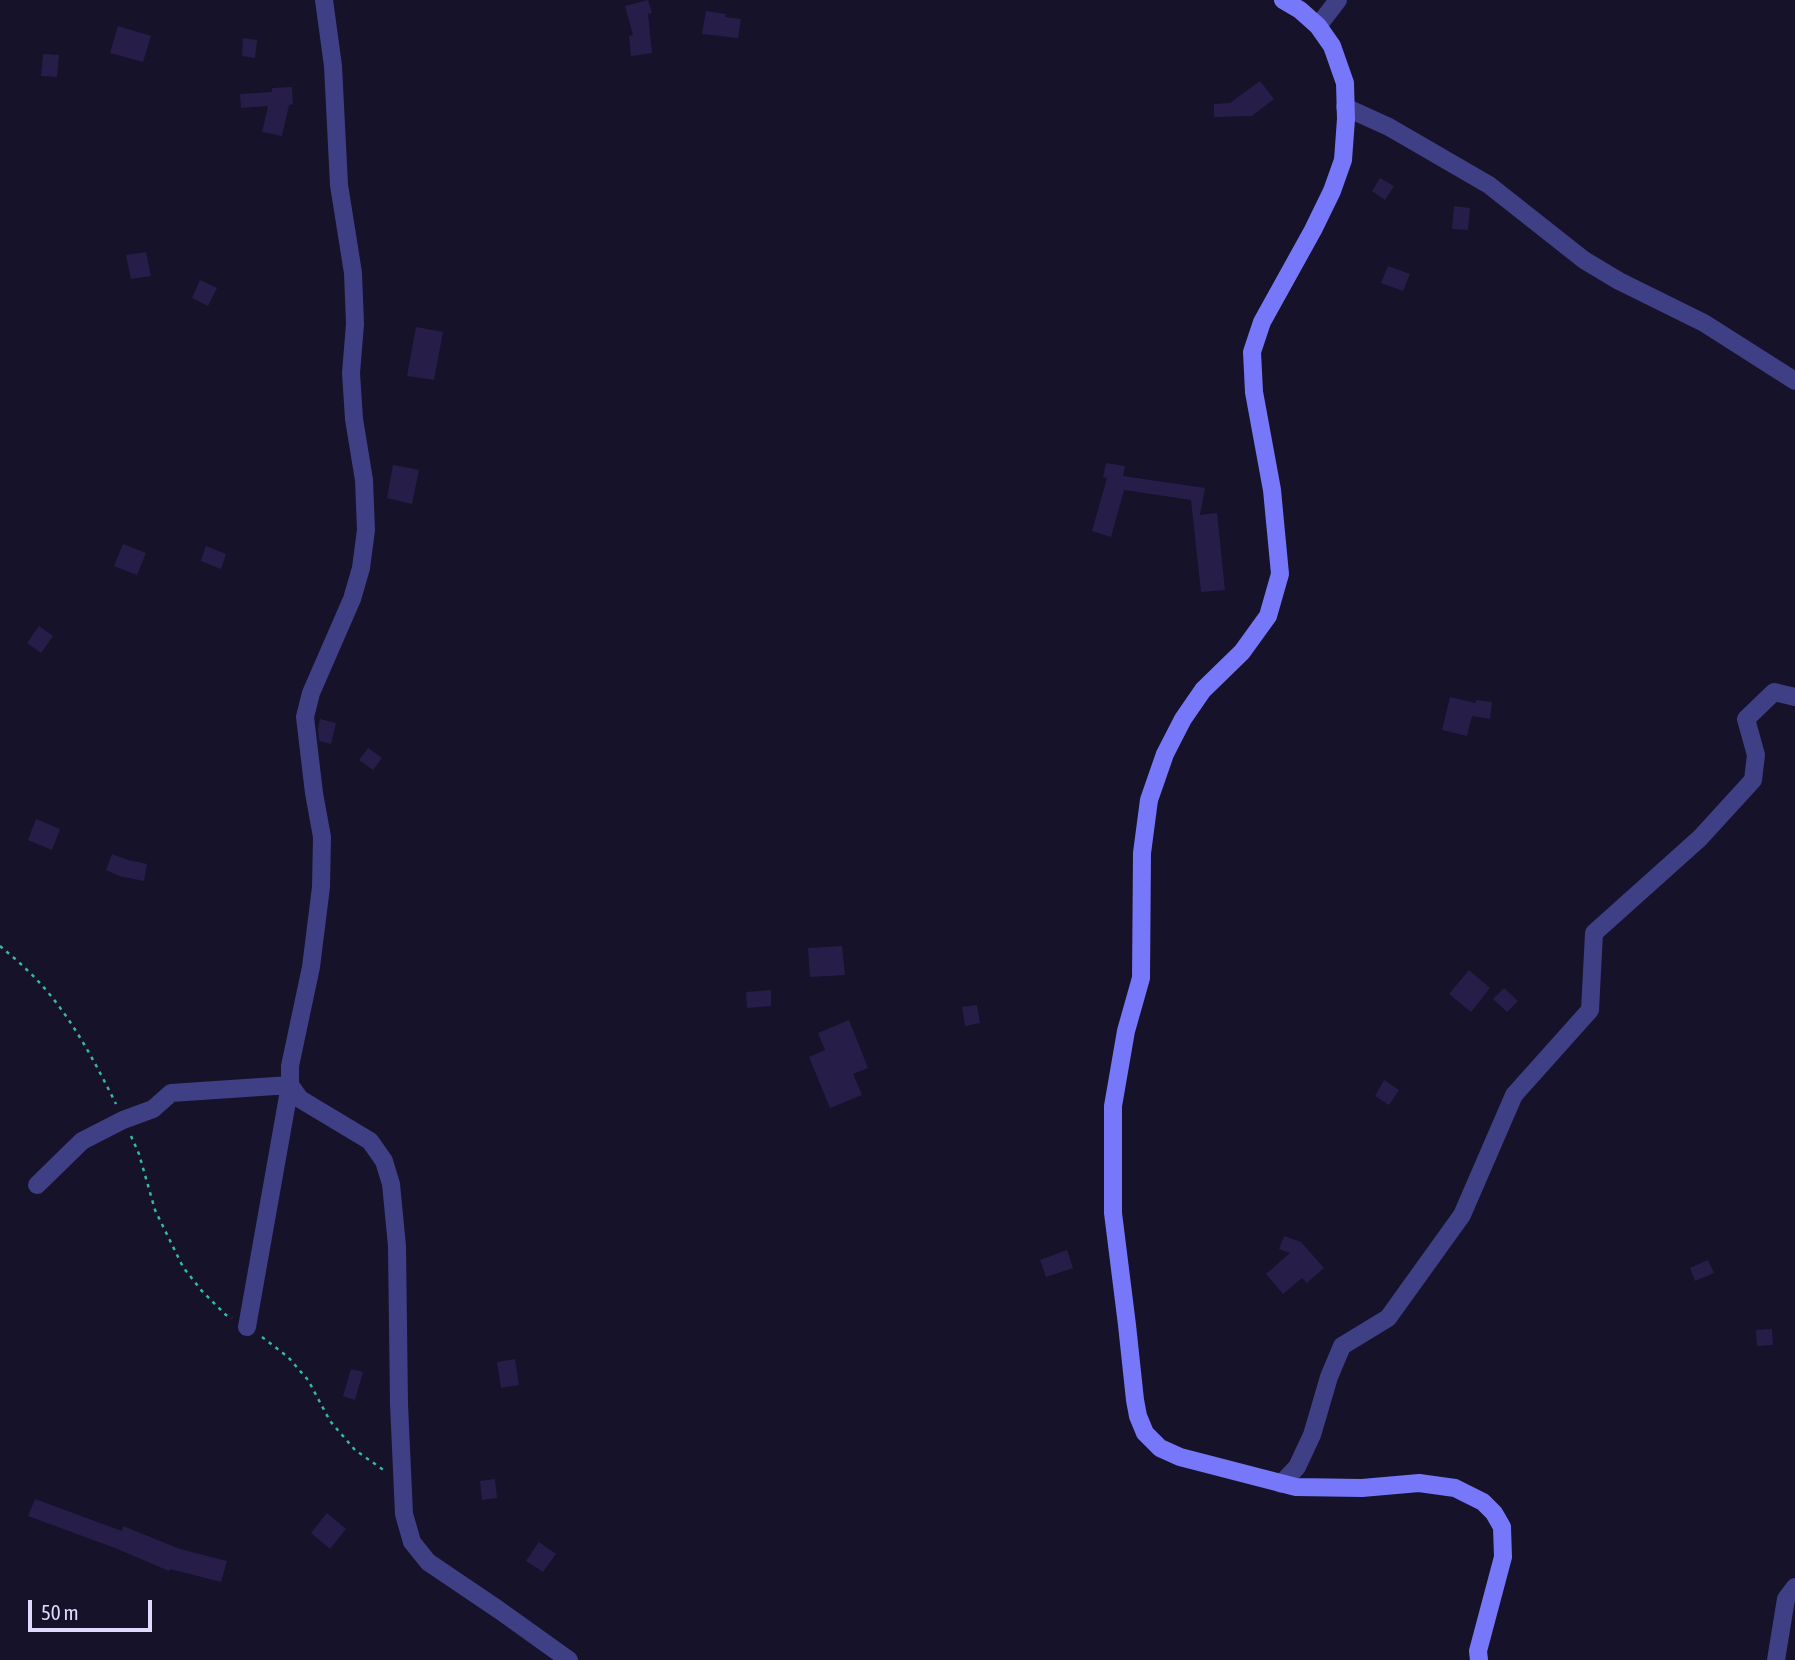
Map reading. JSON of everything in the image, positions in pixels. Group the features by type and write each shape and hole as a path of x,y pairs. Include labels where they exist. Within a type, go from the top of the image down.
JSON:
{"main road":[{"path":"1283,0 1300,10 1318,26 1332,46 1345,83 1343,160 1332,191 1313,230 1262,322 1252,352 1254,392 1272,489 1280,574 1268,616 1242,652 1203,690 1183,719 1165,754 1149,800 1142,853 1141,978 1126,1031 1113,1106 1113,1213 1138,1416 1145,1433 1160,1448 1180,1457 1296,1487 1362,1488 1419,1483 1455,1488 1483,1502 1494,1513 1502,1527 1503,1557 1478,1651 1479,1660"}],"street":[{"path":"247,1327 290,1085 290,1066 311,967 321,887 322,837 305,717 311,693 352,599 361,568 366,530 364,480 354,419 351,373 355,324 353,273 339,185 333,66 324,0"},
{"path":"1318,26 1338,0"},
{"path":"1345,107 1389,127 1489,185 1584,260 1619,281 1704,323 1795,381"},
{"path":"1281,1483 1297,1467 1312,1435 1329,1377 1342,1346 1388,1318 1462,1215 1514,1095 1590,1010 1594,933 1700,838 1753,780 1756,755 1746,719 1774,692 1795,697"},
{"path":"37,1185 82,1141 123,1120 153,1109 170,1093 290,1085"},
{"path":"290,1085 300,1099 370,1141 384,1161 391,1184 397,1246 399,1404 404,1514 412,1542 428,1562 569,1660"},
{"path":"1776,1660 1786,1599 1795,1587"}],"path":[{"path":"0,946 27,969 60,1008 99,1069 139,1154 155,1210 183,1267 226,1315 288,1357 308,1380 330,1422 355,1450 403,1483"}],"building":[{"path":"648,0 652,13 648,14 652,53 631,56 629,36 633,35 625,6"},
{"path":"706,11 741,19 738,38 702,34"},
{"path":"118,26 151,36 143,62 110,53"},
{"path":"243,38 257,40 255,58 242,56"},
{"path":"43,54 59,55 57,77 41,76"},
{"path":"1260,81 1274,99 1252,116 1214,117 1214,104 1230,103"},
{"path":"292,87 293,104 289,105 282,136 262,132 268,106 241,108 240,94 272,92 272,88"},
{"path":"1380,178 1394,186 1385,200 1372,191"},
{"path":"1454,206 1470,208 1468,230 1452,229"},
{"path":"146,252 151,276 131,279 126,255"},
{"path":"1388,266 1410,274 1403,291 1381,283"},
{"path":"200,280 217,288 208,306 192,298"},
{"path":"416,327 443,332 434,380 407,376"},
{"path":"1106,463 1125,466 1123,476 1205,488 1200,515 1217,513 1225,590 1201,592 1191,500 1124,490 1111,537 1092,531 1107,478 1103,477"},
{"path":"393,465 419,470 412,504 387,498"},
{"path":"123,544 146,553 137,575 114,566"},
{"path":"206,546 226,554 221,569 201,561"},
{"path":"39,626 53,636 41,653 27,643"},
{"path":"1450,697 1476,703 1476,700 1492,702 1490,719 1472,716 1467,736 1442,730"},
{"path":"320,719 336,723 331,744 319,741"},
{"path":"368,748 382,758 373,770 359,760"},
{"path":"36,819 60,829 52,850 28,840"},
{"path":"112,854 147,864 144,881 119,876 106,870"},
{"path":"842,946 845,975 810,977 808,948"},
{"path":"1469,970 1490,988 1471,1012 1449,994"},
{"path":"1504,988 1518,1001 1507,1012 1493,999"},
{"path":"771,990 771,1006 747,1008 746,992"},
{"path":"977,1005 980,1023 965,1026 962,1007"},
{"path":"849,1020 868,1068 853,1074 862,1095 830,1108 809,1057 825,1050 818,1033"},
{"path":"1384,1080 1399,1090 1389,1105 1375,1096"},
{"path":"1284,1236 1301,1242 1324,1268 1307,1283 1302,1278 1283,1294 1266,1274 1290,1253 1279,1249"},
{"path":"1067,1250 1073,1268 1046,1277 1040,1260"},
{"path":"1708,1260 1714,1273 1695,1281 1690,1268"},
{"path":"1772,1329 1773,1345 1757,1346 1756,1330"},
{"path":"515,1359 519,1385 501,1388 497,1362"},
{"path":"351,1369 363,1372 355,1400 343,1396"},
{"path":"495,1479 497,1498 482,1500 480,1481"},
{"path":"35,1499 122,1531 123,1526 180,1549 227,1561 221,1582 170,1569 169,1571 28,1516"},
{"path":"327,1513 346,1529 330,1549 311,1533"},
{"path":"539,1542 556,1554 543,1572 526,1561"}]}
